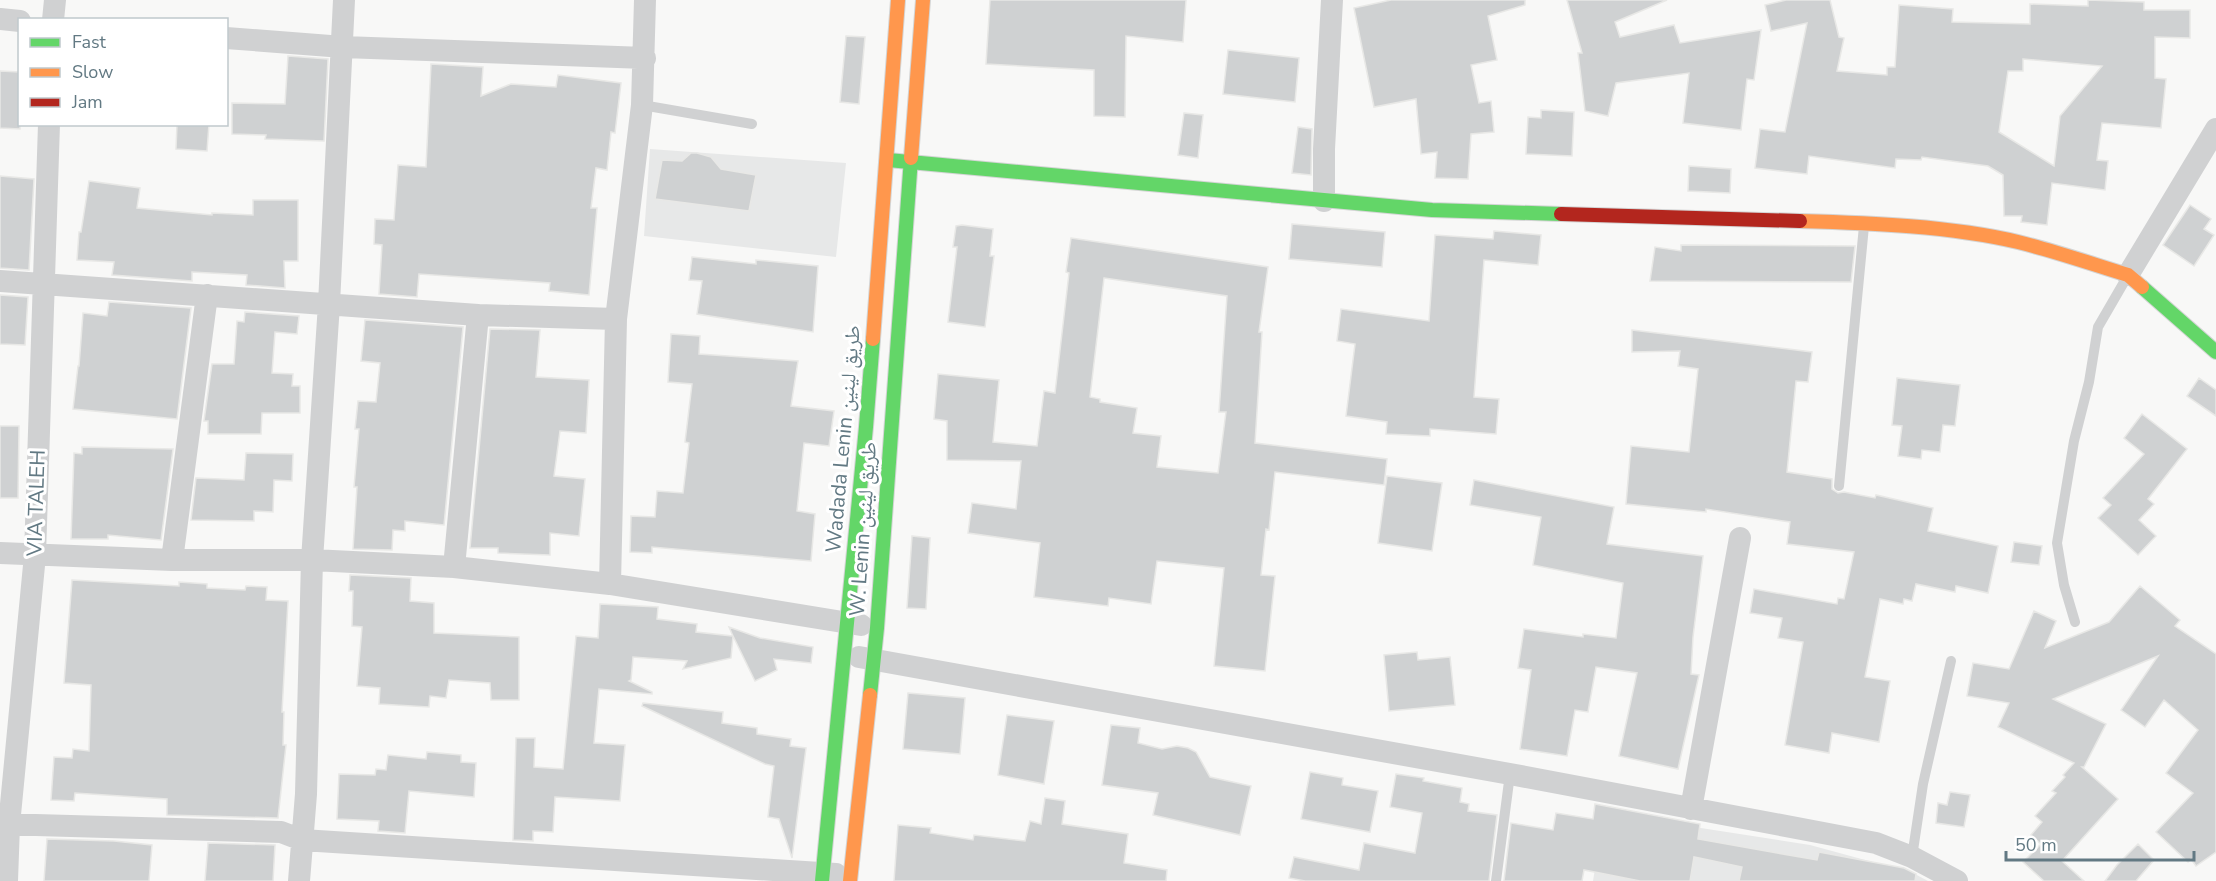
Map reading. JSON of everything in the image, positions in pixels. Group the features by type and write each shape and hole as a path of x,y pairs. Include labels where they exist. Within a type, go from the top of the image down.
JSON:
{"main road":[{"name":"Wadada Lenin طريق لينين","path":"822,877 866,427 888,160 898,0"},
{"name":"W. Lenin طريق لينين","path":"850,878 877,628 923,0"},
{"path":"888,160 1432,210 1865,223 1964,233 2018,242 2128,275 2216,352"},
{"path":"866,427 891,431"}],"street":[{"path":"53,18 55,0"},
{"path":"299,881 306,794 312,560 329,304 344,0"},
{"path":"610,584 616,319 642,105 645,0"},
{"path":"1324,201 1324,149 1332,0"},
{"path":"0,19 18,21"},
{"path":"228,38 343,47 645,58"},
{"name":"VIA TALEH","path":"7,881 4,824 35,555 49,126"},
{"path":"2128,275 2216,129"},
{"path":"0,281 478,315 616,319"},
{"path":"172,560 207,295"},
{"path":"454,567 478,315"},
{"path":"1691,809 1740,538"},
{"path":"0,553 172,560 312,560 454,567 610,584 877,628"},
{"path":"844,655 1510,774 1876,843 1912,857 1957,881"},
{"path":"4,824 281,832 302,840 850,878"}],"lane":[{"path":"642,105 752,124"},
{"path":"1839,486 1865,223"},
{"path":"2075,622 2064,585 2057,543 2074,441 2089,382 2098,327 2128,275"},
{"path":"1912,857 1923,784 1950,661"},
{"path":"1496,881 1510,774"}],"shaded area":[{"path":"650,149 846,163 836,257 644,236"},
{"path":"1604,813 1810,845 1913,873 1928,881 1593,881"}],"building":[{"path":"990,0 1186,0 1183,42 1126,36 1125,117 1094,116 1094,70 986,64"},
{"path":"1391,0 1525,0 1525,5 1488,16 1497,60 1471,65 1479,103 1491,101 1494,132 1471,134 1468,179 1435,178 1437,152 1421,154 1416,99 1374,107 1354,8"},
{"path":"1567,0 1667,0 1615,22 1620,37 1674,25 1680,43 1761,30 1754,80 1747,79 1741,130 1683,123 1689,73 1616,83 1608,116 1585,111 1578,53 1582,53"},
{"path":"1786,0 1830,0 1839,37 1844,38 1837,71 1887,75 1887,67 1895,67 1899,5 1953,9 1952,22 2030,24 2030,4 2088,6 2088,0 2144,2 2144,10 2190,10 2190,38 2155,37 2155,78 2166,79 2161,128 2102,123 2097,160 2108,161 2105,190 2052,183 2047,225 2021,222 2022,216 2004,216 2003,175 1988,166 1922,157 1921,160 1896,159 1895,168 1809,156 1807,174 1755,168 1760,129 1785,132 1807,23 1771,31 1765,5","holes":["2023,59 2102,66 2060,116 2054,166 1999,132 2008,71 2023,71"]},
{"path":"846,36 865,37 859,104 840,102"},
{"path":"1228,50 1299,58 1295,102 1223,94"},
{"path":"288,56 328,59 324,141 265,139 266,135 232,134 232,103 285,104"},
{"path":"431,64 483,67 481,96 511,84 556,87 558,75 621,83 615,133 611,132 607,170 596,168 591,208 597,208 589,295 549,291 550,283 419,274 417,297 379,294 382,245 374,244 375,219 394,220 398,165 426,167"},
{"path":"0,71 18,72 18,126 20,129 0,128"},
{"path":"1541,110 1574,112 1572,156 1526,154 1528,117 1541,118"},
{"path":"1184,113 1203,115 1198,158 1178,155"},
{"path":"177,126 209,126 207,151 176,149"},
{"path":"1298,127 1312,129 1311,175 1292,173"},
{"path":"691,153 711,157 721,169 756,175 749,211 655,199 662,160 682,161"},
{"path":"1689,166 1731,169 1730,193 1688,191"},
{"path":"0,176 34,179 29,270 0,268"},
{"path":"89,181 140,188 137,208 212,215 212,213 253,215 253,200 298,200 298,261 284,261 285,288 246,285 247,275 192,272 192,281 112,275 114,262 77,260 79,232 81,232"},
{"path":"2190,205 2211,219 2204,229 2214,235 2194,266 2163,245"},
{"path":"1292,224 1385,232 1382,267 1289,259"},
{"path":"956,226 993,229 990,256 994,256 985,327 948,322 957,247 953,247"},
{"path":"1494,231 1541,235 1538,265 1484,260 1474,397 1499,399 1496,434 1430,429 1430,436 1386,434 1387,422 1346,416 1355,344 1337,341 1341,309 1429,321 1435,235 1493,239"},
{"path":"1071,238 1268,267 1259,332 1262,332 1255,443 1387,459 1384,485 1275,472 1269,530 1266,529 1261,575 1275,576 1265,671 1214,666 1224,568 1157,561 1151,604 1109,598 1108,606 1034,597 1040,543 968,533 972,503 1016,509 1021,461 947,460 947,421 934,419 938,374 999,380 993,442 1037,446 1044,391 1055,393 1069,273 1066,272","holes":["1104,278 1227,296 1219,412 1226,412 1218,473 1157,467 1161,436 1133,433 1137,408 1100,402 1100,399 1090,397"]},
{"path":"1681,245 1855,246 1851,282 1650,281 1655,247 1681,251"},
{"path":"692,257 756,264 756,260 818,266 813,332 697,314 702,281 689,280"},
{"path":"0,295 28,297 25,345 0,344"},
{"path":"109,302 191,308 177,419 73,409 83,313 107,316"},
{"path":"245,312 299,316 297,334 275,332 272,373 293,374 292,386 300,386 300,413 262,413 261,434 208,434 208,421 204,421 212,364 234,364 237,321 244,322"},
{"path":"365,320 463,327 444,525 405,521 405,531 393,530 392,550 353,549 357,487 354,487 359,429 355,429 358,401 376,402 380,363 361,361"},
{"path":"490,329 540,330 536,377 589,380 586,433 560,431 554,476 585,479 579,536 550,533 550,555 498,553 498,548 470,548"},
{"path":"1632,330 1812,352 1808,382 1796,381 1787,472 1832,479 1832,489 1838,493 1875,498 1876,495 1933,508 1928,531 1998,546 1988,593 1956,586 1955,592 1916,584 1912,601 1904,599 1903,604 1880,599 1865,677 1890,681 1879,742 1832,733 1829,753 1785,745 1803,642 1778,638 1782,618 1750,613 1754,589 1837,604 1838,598 1844,599 1854,552 1787,544 1790,522 1706,509 1706,512 1626,504 1631,446 1689,452 1698,369 1678,366 1680,351 1632,352"},
{"path":"671,334 700,336 699,354 798,361 791,406 834,411 829,446 804,443 797,511 815,514 811,561 652,547 652,553 630,552 631,516 655,517 657,491 683,493 689,443 685,442 692,384 668,382"},
{"path":"1897,378 1960,385 1955,426 1943,425 1940,452 1922,450 1921,459 1898,456 1902,426 1892,425"},
{"path":"2199,378 2216,390 2216,416 2187,396"},
{"path":"2142,414 2187,449 2148,499 2154,504 2139,520 2156,536 2138,555 2098,518 2111,505 2103,498 2144,454 2124,438"},
{"path":"0,426 19,426 18,498 0,498"},
{"path":"82,447 173,449 161,540 108,535 108,539 71,539 74,453 82,454"},
{"path":"246,453 293,454 292,481 274,480 273,512 254,511 254,521 191,520 196,478 244,480"},
{"path":"1387,476 1442,483 1432,551 1378,543"},
{"path":"1474,480 1614,507 1607,544 1703,556 1691,674 1699,675 1678,769 1619,756 1637,673 1596,667 1588,712 1575,710 1567,756 1520,749 1531,670 1518,668 1524,629 1583,637 1583,634 1616,638 1623,583 1533,565 1541,517 1470,505"},
{"path":"912,536 930,538 926,609 907,608"},
{"path":"2014,542 2042,546 2039,565 2011,562"},
{"path":"350,575 411,578 410,601 434,603 434,633 519,637 519,700 491,700 490,683 449,680 446,698 430,696 429,707 379,704 380,688 357,686 362,627 352,626 353,591 349,591"},
{"path":"72,580 179,586 179,582 207,584 207,588 245,590 246,586 267,587 266,600 288,601 282,712 284,712 283,745 286,745 278,818 167,815 167,799 75,793 74,801 51,800 54,757 72,758 73,749 89,751 91,685 64,683"},
{"path":"2140,586 2180,620 2175,626 2216,654 2216,852 2196,866 2191,859 2188,862 2156,832 2193,793 2166,773 2198,730 2164,700 2145,727 2121,710 2158,656 2053,699 2106,724 2082,767 2118,799 2062,861 2084,881 2044,881 2023,862 2041,844 2031,835 2042,822 2035,816 2056,793 2052,791 2074,763 1998,727 2009,703 1967,696 1973,663 2009,669 2034,611 2056,621 2045,648 2109,622"},
{"path":"600,604 658,607 657,619 697,624 696,632 733,636 731,658 683,669 687,661 633,657 631,680 629,681 652,694 599,689 594,743 625,745 620,801 555,797 553,832 533,831 533,841 513,840 516,738 535,738 534,767 563,769 576,636 598,638"},
{"path":"729,627 760,638 813,647 811,663 774,659 777,670 755,681"},
{"path":"1417,652 1418,660 1450,657 1455,705 1389,711 1384,655"},
{"path":"908,693 965,698 960,754 903,749"},
{"path":"643,703 723,712 722,723 757,728 757,734 791,739 790,746 806,748 792,858 779,819 768,817 774,766 765,764 642,706"},
{"path":"1007,715 1054,721 1044,784 998,775"},
{"path":"1111,725 1140,728 1138,743 1162,749 1177,746 1188,748 1196,752 1210,777 1251,786 1240,835 1153,815 1158,793 1102,785"},
{"path":"427,752 461,755 461,762 476,763 474,797 409,791 405,833 378,831 379,821 337,819 339,774 375,775 376,769 386,770 388,755 426,759"},
{"path":"1310,772 1343,778 1342,785 1378,791 1370,832 1301,819"},
{"path":"1396,774 1424,778 1423,781 1462,788 1460,802 1469,804 1468,811 1497,815 1489,881 1305,881 1289,878 1294,857 1359,870 1364,843 1415,853 1422,813 1390,807"},
{"path":"1950,792 1970,795 1964,827 1936,823 1938,803 1947,805"},
{"path":"1045,798 1065,801 1062,824 1128,834 1124,863 1167,870 1166,881 894,881 898,825 931,828 930,833 973,840 974,835 1025,841 1030,821 1041,824"},
{"path":"1595,804 1700,824 1698,839 1817,860 1819,852 1904,868 1916,874 1915,881 1739,881 1742,867 1694,857 1690,881 1640,881 1584,870 1582,881 1504,881 1511,823 1553,830 1556,813 1593,819"},
{"path":"47,839 114,841 152,845 149,881 44,881"},
{"path":"208,843 275,845 273,881 205,881"},
{"path":"2138,844 2154,860 2136,881 2105,881 2117,865"}],"traffic: fast":[{"path":"870,695 877,628 911,158"},
{"path":"888,160 1432,210 1561,214"},
{"path":"2142,287 2216,352"},
{"path":"822,881 873,339"}],"traffic: slow":[{"path":"873,339 898,0"},
{"path":"911,158 923,0"},
{"path":"1800,221 1910,226 1966,232 2018,242 2128,275 2142,287"},
{"path":"850,881 870,695"}],"traffic: jam":[{"path":"1561,214 1800,221"}]}
